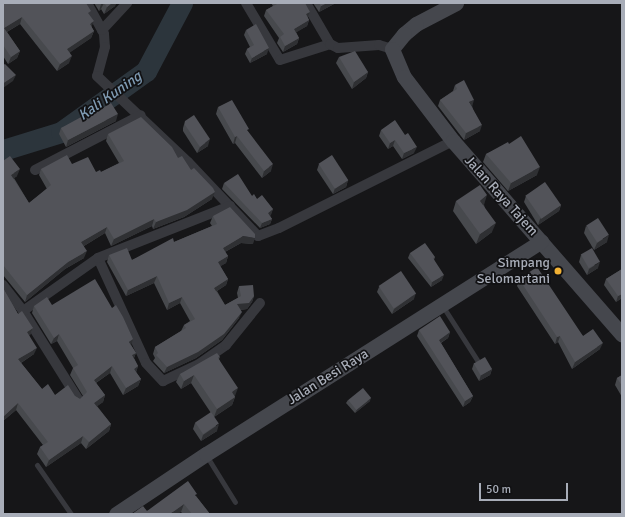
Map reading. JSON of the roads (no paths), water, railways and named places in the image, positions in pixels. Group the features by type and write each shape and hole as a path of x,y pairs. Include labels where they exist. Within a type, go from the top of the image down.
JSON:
{"main road":[{"path":"392,49 404,34 416,24 456,3"},
{"name":"Jalan Raya Tajem","path":"392,49 404,77 453,141 622,335"},
{"name":"Jalan Besi Raya","path":"116,514 206,454 541,241"}],"street":[{"path":"87,3 102,30 105,47 97,76 141,115 230,206 254,234 262,236 453,141"},
{"path":"102,30 126,3"},
{"path":"246,3 280,60 330,44 344,49 379,45 392,49"},
{"path":"306,3 330,44"},
{"path":"35,170 141,115"},
{"path":"23,311 98,258 230,206"},
{"path":"98,258 146,363 163,381 199,364 221,348 241,329 260,303"},
{"path":"3,285 23,311 78,399"}],"lane":[{"path":"442,304 479,363"},
{"path":"206,454 235,502"},
{"path":"37,466 71,514"}],"waterway":[{"name":"Kali Kuning","path":"3,150 61,132 146,71 182,3"}],"place":[{"name":"Simpang Selomartani","path":"558,271"}]}
